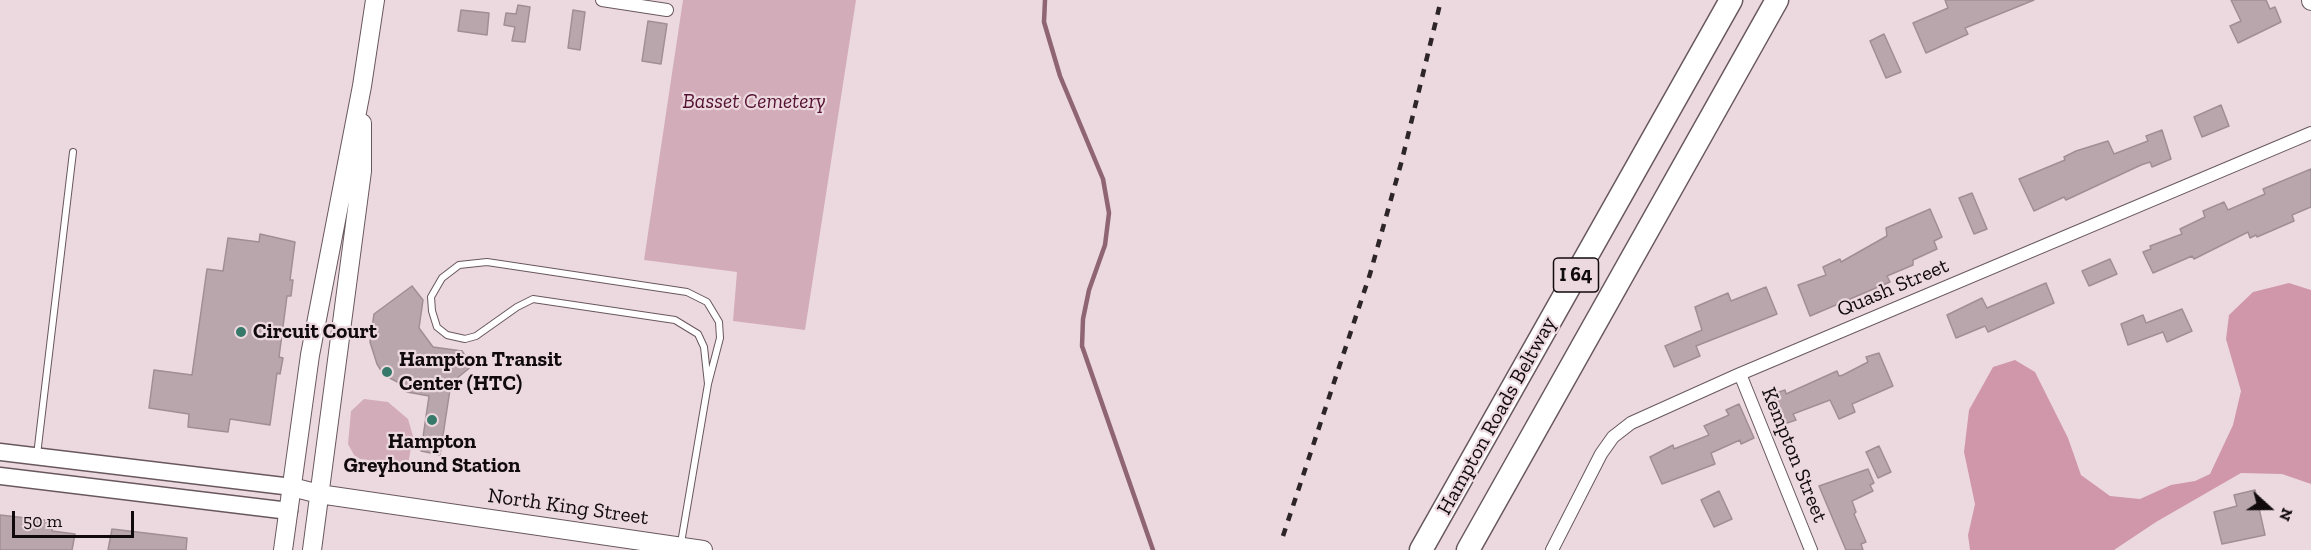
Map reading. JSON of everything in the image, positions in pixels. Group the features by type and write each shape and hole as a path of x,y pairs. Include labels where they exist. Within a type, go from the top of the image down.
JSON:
{"highway":[{"name":"Hampton Roads Beltway","path":"1421,550 1731,0"},
{"name":"Hampton Roads Beltway","path":"1468,550 1777,0"}],"main road":[{"path":"283,550 310,355 362,86 375,0"},
{"path":"312,550 362,171 362,86"},
{"name":"North King Street","path":"292,487 319,495 704,550"},
{"path":"289,511 319,495"}],"street":[{"path":"602,0 667,10"},
{"name":"Quash Street","path":"1552,550 1590,472 1613,437 1650,412 2311,133"},
{"name":"Kempton Street","path":"1740,374 1811,550"},
{"name":"North King Street","path":"0,452 292,487"},
{"path":"0,476 289,511"}],"lane":[{"path":"37,457 73,152"},
{"path":"680,547 708,384 720,338 719,321 707,303 687,292 487,262 459,265 442,278 431,297 437,327 447,335 465,339 476,336 517,307 533,299 675,320 698,334 704,347 708,384"}],"green space":[{"name":"Basset Cemetery","path":"683,0 856,0 805,330 733,321 737,272 644,260"},
{"path":"364,399 388,402 408,419 413,436 408,465 360,459 354,455 348,444 351,411"}],"shaded area":[{"path":"2289,283 2311,290 2311,484 2282,474 2241,473 2156,522 2114,550 1970,550 1968,535 1975,504 1964,452 1969,410 1993,367 2015,360 2035,372 2068,438 2081,475 2110,496 2140,499 2171,485 2195,481 2210,474 2233,425 2241,391 2226,339 2229,315 2253,292"}],"building":[{"path":"1945,0 2034,0 1965,28 1968,34 1926,53 1913,23 1948,8"},
{"path":"2231,0 2266,0 2270,9 2275,7 2281,22 2238,43 2230,26 2241,21"},
{"path":"518,5 530,7 525,42 512,41 515,27 504,25 506,13 516,14"},
{"path":"461,10 489,13 487,35 458,31"},
{"path":"573,10 585,12 580,50 568,48"},
{"path":"648,21 667,24 661,64 642,61"},
{"path":"1884,34 1901,72 1886,78 1870,41"},
{"path":"2221,105 2229,126 2202,137 2194,117"},
{"path":"2162,130 2171,159 2152,167 2150,162 2141,165 2066,200 2064,197 2034,211 2019,179 2065,160 2064,157 2076,151 2108,141 2114,154 2148,141 2146,136"},
{"path":"2311,169 2311,207 2292,215 2294,221 2257,237 2256,235 2250,238 2248,232 2194,259 2192,256 2153,273 2143,252 2151,249 2150,246 2182,234 2180,229 2205,217 2203,211 2224,202 2228,210 2265,194 2263,189"},
{"path":"1972,193 1987,229 1974,234 1959,198"},
{"path":"1930,209 1942,237 1934,241 1937,249 1913,260 1913,265 1887,276 1890,282 1810,316 1798,285 1826,275 1823,267 1840,259 1841,262 1887,236 1886,228"},
{"name":"Circuit Court","path":"260,234 295,242 290,280 293,280 291,296 287,296 279,357 283,358 280,374 277,373 270,425 230,419 228,432 188,427 189,414 149,408 154,370 192,375 207,269 223,271 228,238 259,242"},
{"path":"2110,259 2117,274 2089,286 2082,271"},
{"path":"2046,283 2054,303 1988,332 1985,326 1956,338 1947,315 1982,298 1987,308"},
{"path":"412,286 423,300 419,328 433,347 462,351 472,366 451,383 440,455 421,451 429,396 407,392 407,387 384,375 377,364 370,342 374,314"},
{"path":"1766,287 1777,314 1696,346 1700,356 1674,367 1665,346 1702,330 1695,307 1728,293 1731,301"},
{"path":"2182,309 2192,331 2167,342 2163,332 2128,345 2121,324 2143,315 2146,323"},
{"path":"1879,353 1893,386 1852,404 1855,412 1839,419 1830,400 1793,414 1796,420 1784,424 1773,394 1785,390 1786,394 1837,371 1839,376 1843,375 1868,362 1866,357"},
{"path":"1739,404 1754,438 1741,444 1740,440 1711,453 1715,464 1662,484 1650,457 1673,445 1674,449 1709,435 1704,426 1729,415 1726,410"},
{"path":"1879,446 1891,472 1878,478 1866,452"},
{"path":"1868,469 1874,483 1870,485 1873,491 1852,501 1856,512 1854,514 1866,542 1861,544 1863,550 1846,550 1819,486"},
{"path":"2255,490 2265,535 2222,544 2214,512 2237,506 2234,495"},
{"path":"1719,491 1732,519 1714,527 1701,500"},
{"path":"0,515 53,521 52,531 75,534 72,550 0,550"},
{"path":"112,529 187,538 186,550 108,550"}],"waterway":[{"path":"1045,0 1044,22 1060,76 1103,179 1109,213 1105,245 1089,290 1083,319 1082,346 1153,550"}],"railway":[{"path":"1283,536 1370,274 1402,160 1441,0"}],"place":[{"name":"Circuit Court","path":"241,332"},
{"name":"Hampton Transit Center (HTC)","path":"387,372"},
{"name":"Hampton Greyhound Station","path":"432,420"}]}
